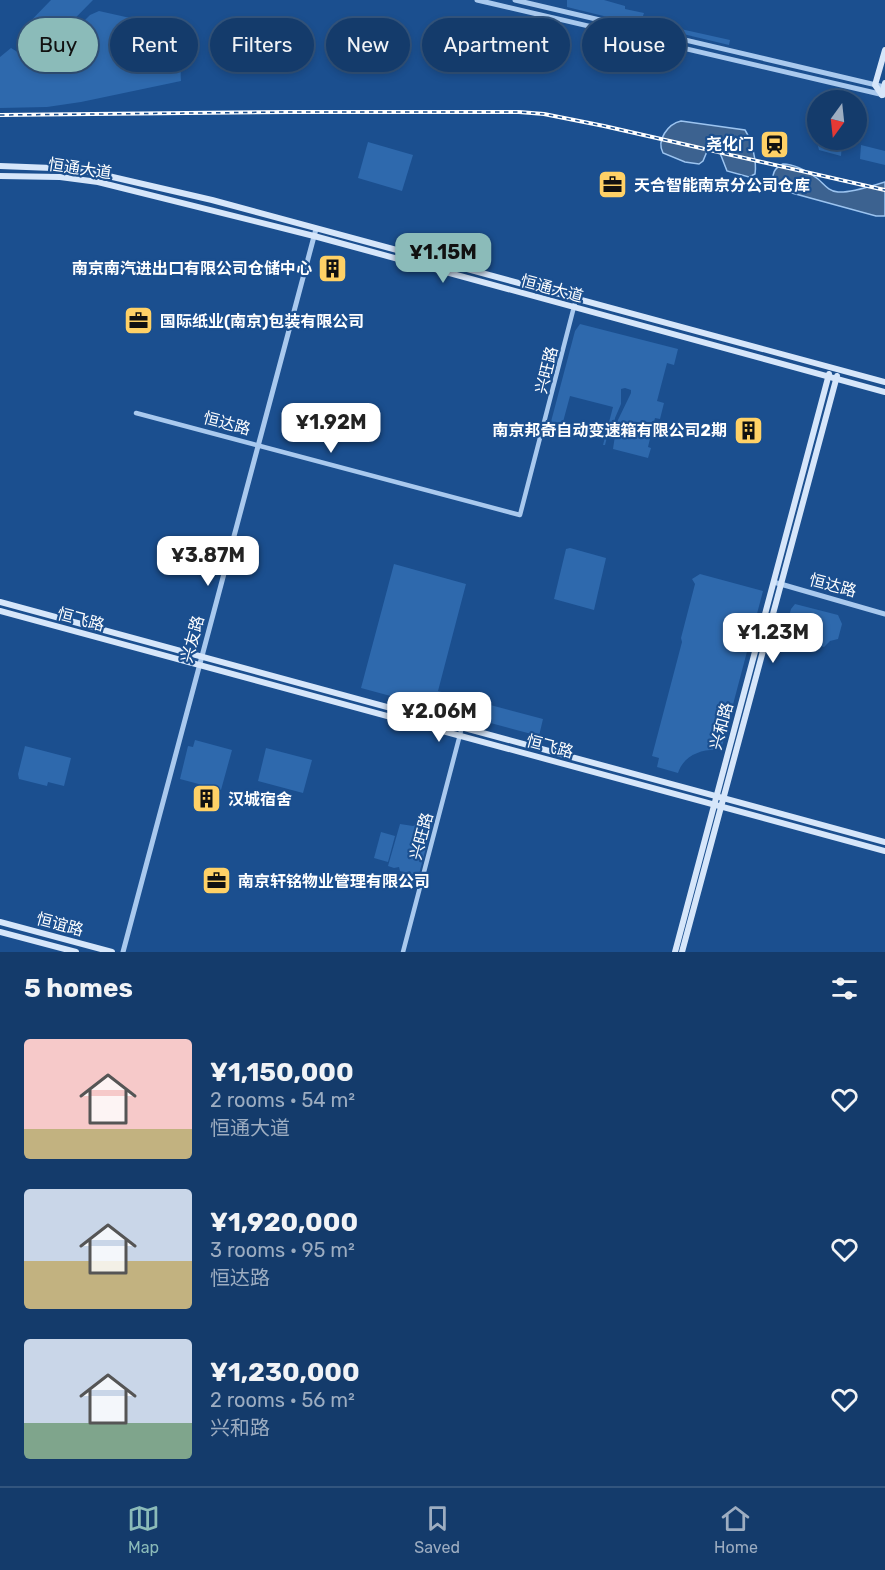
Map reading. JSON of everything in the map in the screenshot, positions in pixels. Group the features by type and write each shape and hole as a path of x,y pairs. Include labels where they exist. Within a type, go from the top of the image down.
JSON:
{"main road":[{"path":"884,95 875,85 885,50"},
{"path":"884,95 885,86"},
{"name":"恒通大道","path":"0,166 78,170 212,200 885,382"},
{"name":"恒通大道","path":"0,176 51,176 98,182 314,236 885,392"},
{"name":"兴和路","path":"682,952 774,582 831,368"},
{"name":"兴和路","path":"720,796 782,585 838,370"},
{"name":"恒飞路","path":"0,602 885,842"},
{"name":"恒飞路","path":"0,611 885,851"},
{"name":"兴和路","path":"675,952 718,806"},
{"name":"恒谊路","path":"0,922 112,952"},
{"name":"恒谊路","path":"0,932 75,952"}],"street":[{"path":"477,0 884,95"},
{"path":"515,0 885,86"},
{"name":"兴友路","path":"123,952 316,229"},
{"name":"兴旺路","path":"520,516 576,299"},
{"name":"恒达路","path":"136,413 520,516"},
{"name":"恒达路","path":"774,582 885,614"},
{"name":"兴旺路","path":"403,952 462,727"}],"shaded area":[{"path":"51,0 93,0 75,18 34,18"},
{"path":"567,0 604,0 625,6 625,9 644,13 642,18 612,18 567,7"},
{"path":"99,11 130,18 110,18 110,72 181,72 181,81 81,102 47,107 0,108 0,57 11,48 18,52 18,72 98,72 98,18 87,18"},
{"path":"686,30 730,40 729,45 686,35"},
{"path":"681,121 745,130 753,152 755,174 749,177 727,171 716,149 708,149 703,161 699,164 685,162 663,153 661,143 664,133 672,125"},
{"path":"368,142 413,155 402,191 358,178"},
{"path":"867,146 885,151 885,165 860,159 861,150 867,150"},
{"path":"819,150 842,150 841,156"},
{"path":"783,164 801,168 829,189 838,192 885,182 885,216 876,216 781,190 773,183 773,177 776,169"},
{"path":"580,324 678,349 674,365 667,363 657,401 664,403 660,419 655,418 648,447 651,448 648,458 613,449 617,422 631,393 631,390 625,388 621,389 621,404 615,418 614,429 607,437 605,445 603,445 613,407 570,396 560,433 554,435 548,433 575,331"},
{"path":"570,548 606,558 594,610 554,599 566,549"},
{"path":"394,564 466,584 438,691 543,719 539,736 361,688"},
{"path":"700,574 763,591 721,750 708,750 695,754 685,761 678,773 657,767 659,758 652,756 682,642 681,638 695,584 692,579"},
{"path":"795,604 838,615 842,624 838,639 830,641 824,647 786,637 784,633 791,609"},
{"path":"195,740 232,750 221,790 180,779 188,746 193,747"},
{"path":"25,746 71,758 64,786 48,782 47,786 19,779 18,774"},
{"path":"266,748 312,760 303,793 258,781"},
{"path":"428,819 433,821 419,874 407,873 400,871 399,867 388,866 400,824 413,826"},
{"path":"381,832 395,836 388,862 374,858"}],"railway":[{"path":"0,115 290,112 519,112 544,114 885,190"}],"place":[{"name":"尧化门","path":"775,144"},
{"name":"天合智能南京分公司仓库","path":"613,185"},
{"name":"南京南汽进出口有限公司仓储中心","path":"333,268"},
{"name":"国际纸业(南京)包装有限公司","path":"139,321"},
{"name":"南京邦奇自动变速箱有限公司2期","path":"748,430"},
{"name":"汉城宿舍","path":"207,799"},
{"name":"南京轩铭物业管理有限公司","path":"217,881"}]}
